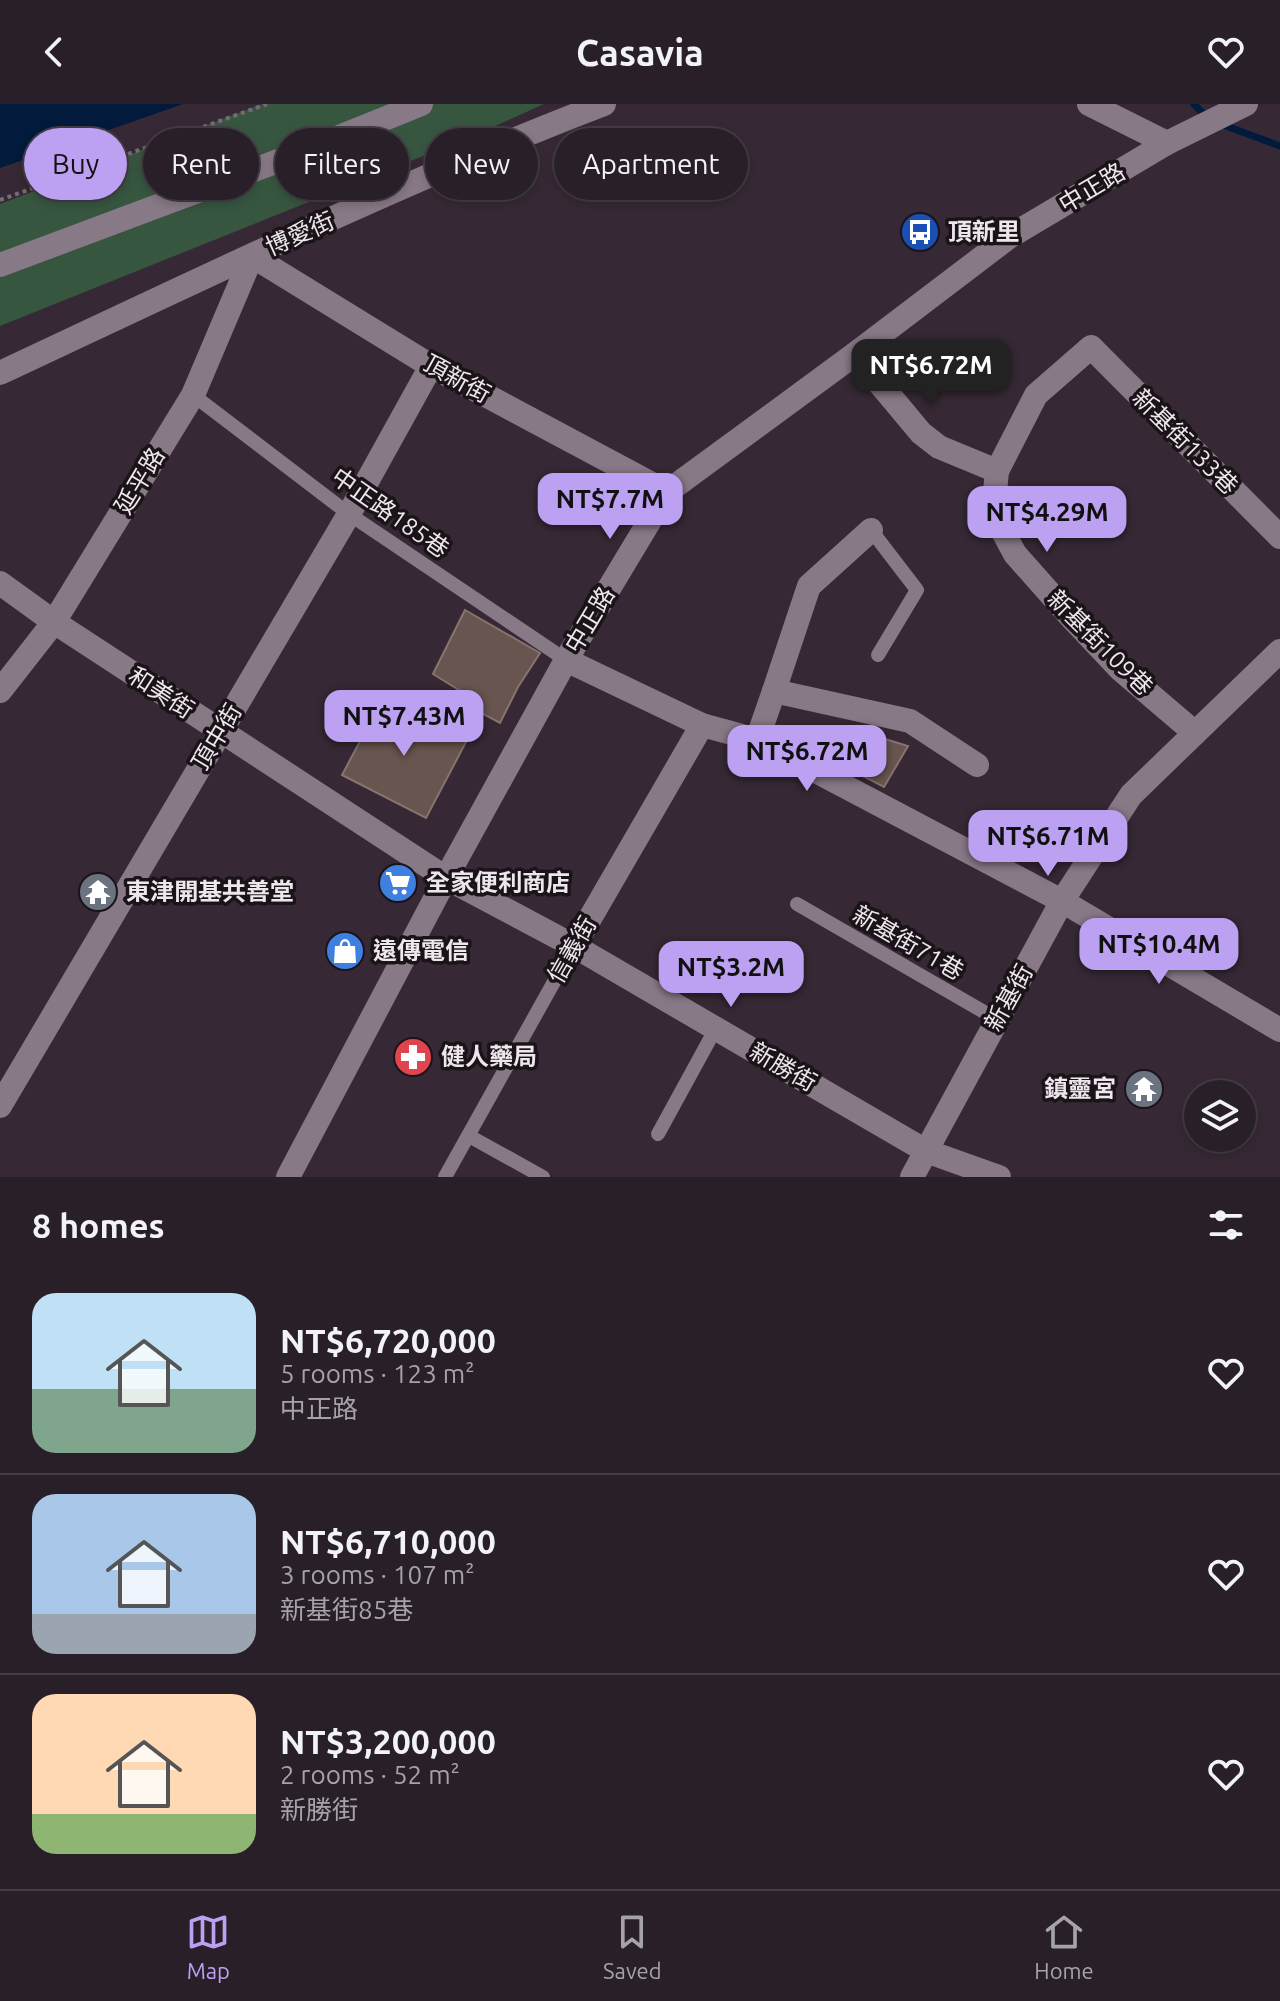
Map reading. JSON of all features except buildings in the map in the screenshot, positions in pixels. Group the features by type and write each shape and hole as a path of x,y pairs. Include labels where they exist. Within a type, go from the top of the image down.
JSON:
{"street":[{"path":"0,265 421,104"},
{"name":"博愛街","path":"0,373 252,256 543,127 604,104"},
{"path":"1089,104 1176,139"},
{"name":"中正路","path":"288,1177 446,878 566,660 667,492 1009,237 1176,139 1246,104"},
{"name":"頂新街","path":"252,256 431,366 667,492"},
{"name":"延平路","path":"0,691 54,622 193,395 252,256"},
{"name":"新基街109巷","path":"1091,347 1036,395 997,471 993,513 1015,554 1120,669 1195,733"},
{"name":"新基街133巷","path":"1091,347 1280,537"},
{"path":"855,354 921,433 939,447 997,471"},
{"name":"頂中街","path":"0,1106 349,514 431,366"},
{"path":"757,740 809,586 871,530"},
{"name":"和美街","path":"0,583 219,732 446,878"},
{"name":"新基街","path":"912,1177 1062,901 1131,795 1280,651"},
{"path":"566,660 702,725 757,740 1062,901 1280,1030"},
{"path":"774,691 910,721 977,765"},
{"name":"信義街","path":"574,946 702,725"},
{"name":"新勝街","path":"446,878 574,946 926,1151 999,1177"}],"lane":[{"name":"中正路185巷","path":"193,395 349,514 566,660"},
{"path":"871,530 917,590 878,655"},
{"name":"新基街71巷","path":"797,904 998,1020"},
{"name":"信義街","path":"445,1177 574,946"},
{"path":"658,1134 716,1028"},
{"path":"469,1136 543,1177"}],"path":[{"path":"0,200 267,104"}],"green space":[{"path":"262,104 544,104 491,128 425,128 425,155 409,162 409,128 275,128 275,200 314,200 0,326 0,204 24,195 24,200 127,200 127,156 143,149 143,200 259,200 259,128 199,128"}],"water":[{"path":"0,104 183,104 114,128 24,128 24,160 0,168"}],"waterway":[{"path":"1194,104 1207,118"},
{"path":"1218,123 1280,146"}],"place":[{"name":"頂新里","path":"920,232"},
{"name":"全家便利商店","path":"398,883"},
{"name":"東津開基共善堂","path":"98,892"},
{"name":"遠傳電信","path":"345,951"},
{"name":"健人藥局","path":"413,1057"},
{"name":"鎮靈宮","path":"1144,1089"}]}
